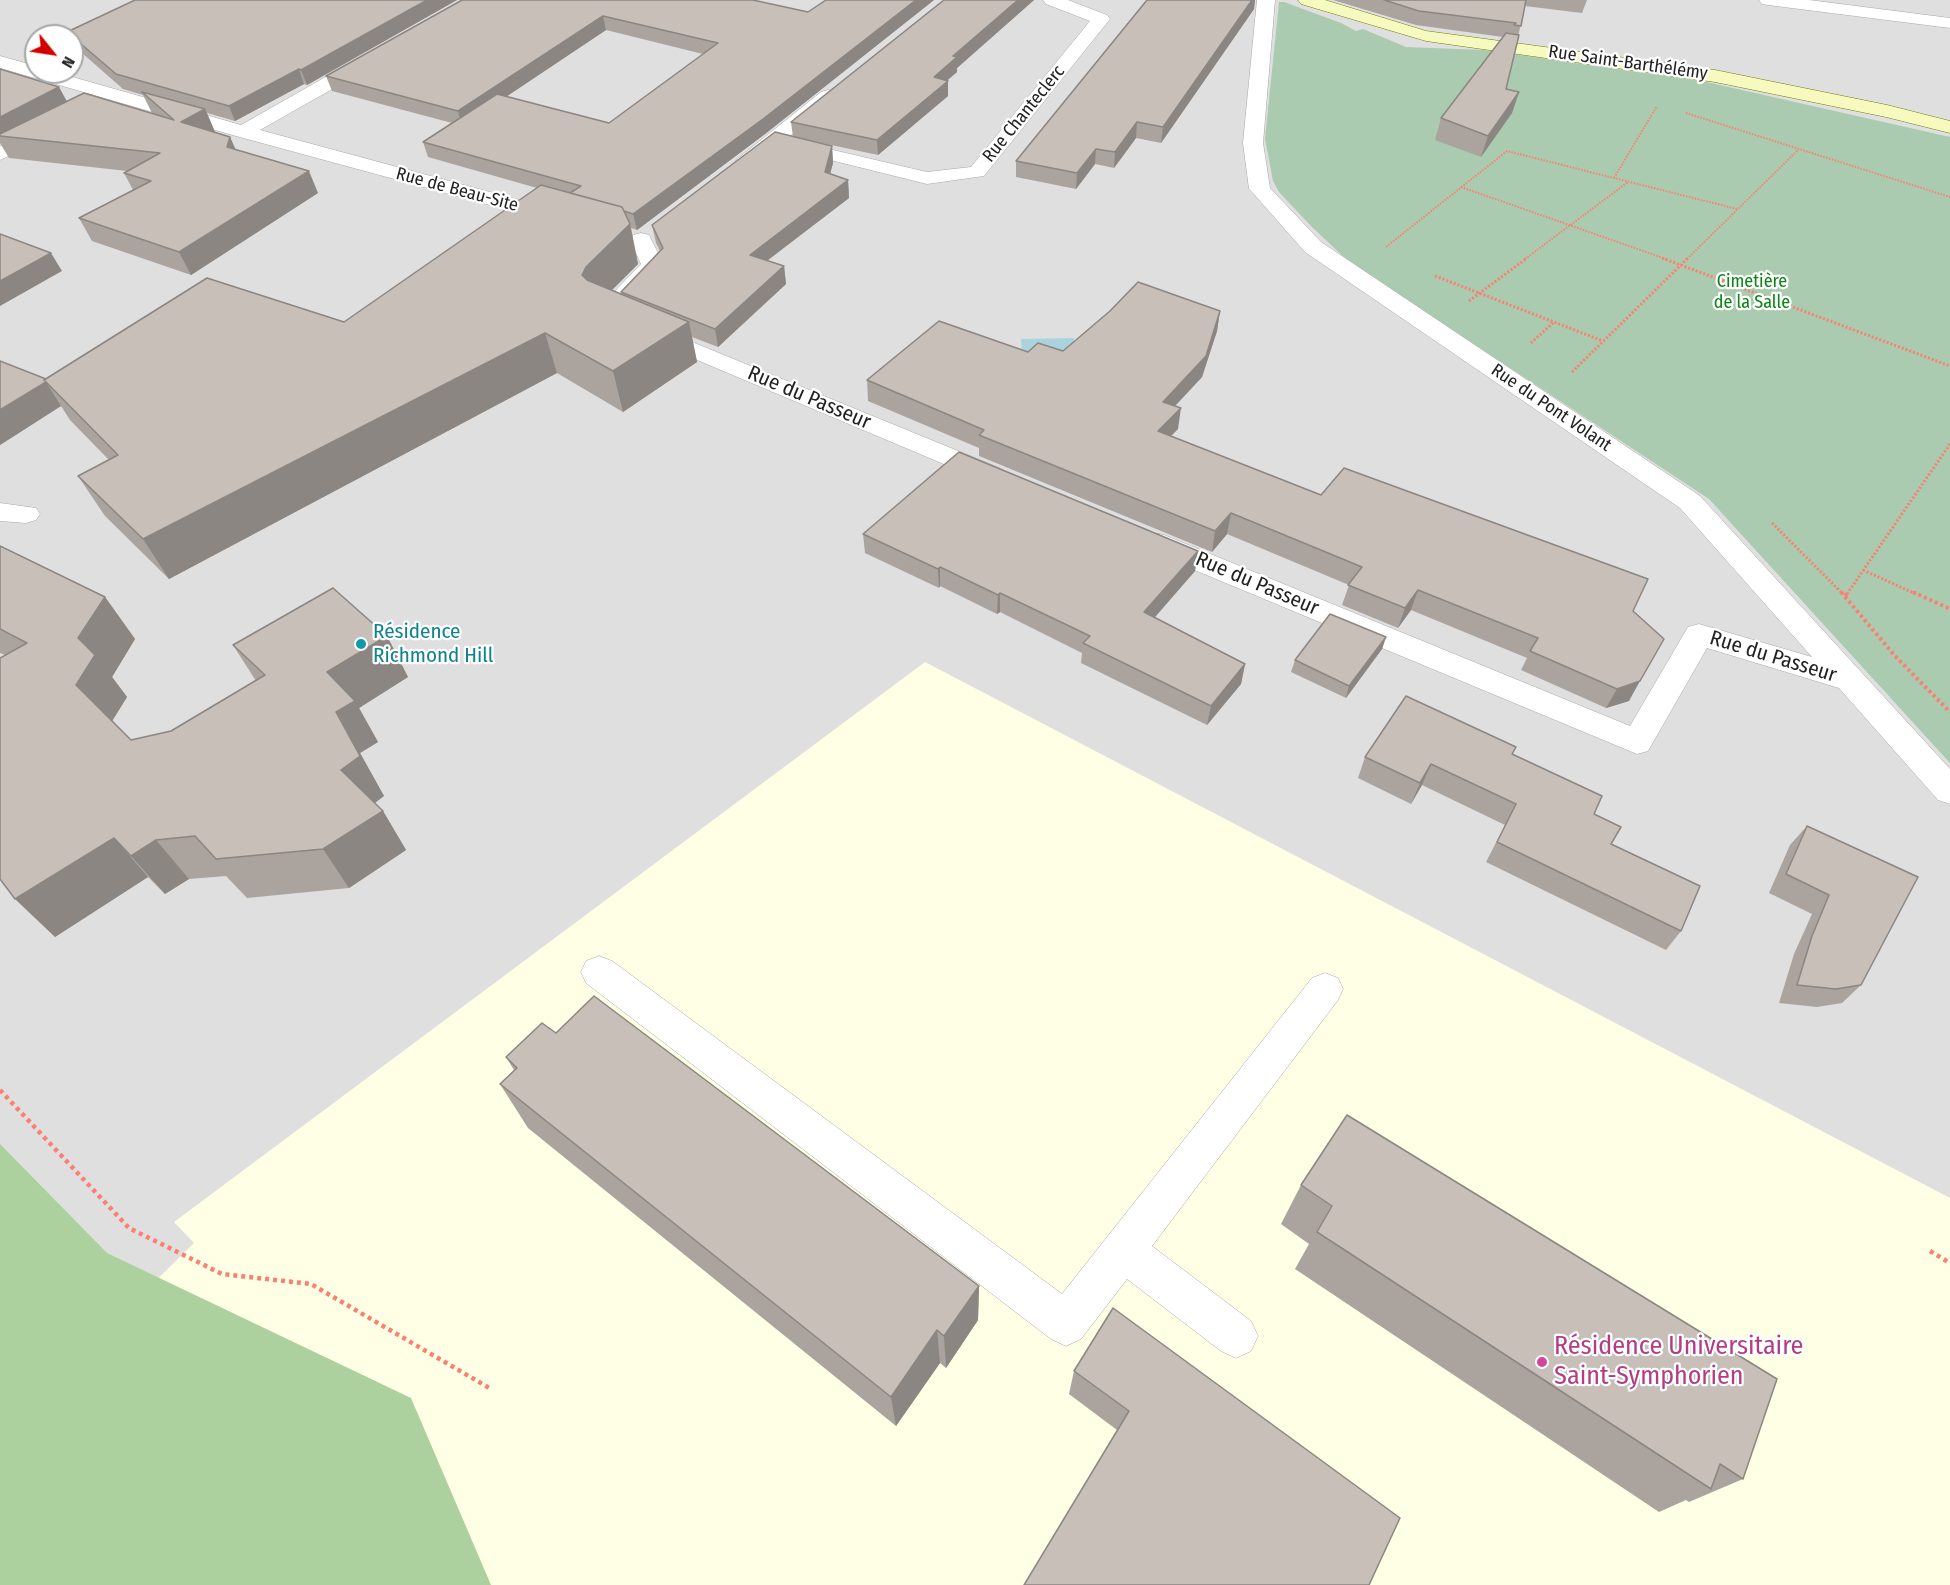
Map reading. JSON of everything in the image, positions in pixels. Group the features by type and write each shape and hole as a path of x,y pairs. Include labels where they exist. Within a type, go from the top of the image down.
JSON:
{"street":[{"name":"Rue Chanteclerc","path":"773,140 927,178 977,172 1101,19 1052,0"},
{"name":"Rue du Pont Volant","path":"1266,0 1253,143 1260,189 1313,247 1690,502 1950,791"},
{"name":"Rue Saint-Barthélémy","path":"1307,0 1426,36 1714,76 1866,106 1950,127"},
{"path":"1768,0 1856,6 1950,23"},
{"path":"243,132 383,52"},
{"name":"Rue de Beau-Site","path":"0,62 243,132 573,222"},
{"path":"726,176 847,81"},
{"path":"93,106 114,95"},
{"path":"0,154 62,122"},
{"name":"Rue du Passeur","path":"640,233 653,265 617,318 1012,482"},
{"name":"Rue du Passeur","path":"1132,532 1637,742 1699,635 1851,680"},
{"path":"599,972 1066,1324 1325,989"},
{"path":"1123,1250 1236,1336"}],"path":[{"path":"1614,178 1657,105 1667,108"},
{"path":"1676,111 1950,197"},
{"path":"1566,379 1799,149"},
{"path":"1377,254 1507,151 1738,209"},
{"path":"1460,308 1629,182"},
{"path":"1461,187 1682,265 1950,366"},
{"path":"1428,274 1603,341"},
{"path":"1525,349 1554,322"},
{"path":"1845,596 1950,444"},
{"path":"1863,570 1950,609"},
{"path":"0,1090 129,1228 222,1274 311,1284 491,1389"},
{"path":"1930,1251 1950,1263"}],"shaded area":[{"path":"0,0 1950,0 1950,1585 0,1585"},
{"path":"925,662 1950,1198 1950,1585 304,1585 123,1313 194,1243 174,1222"}],"green space":[{"name":"Cimetière de la Salle","path":"1279,2 1341,23 1356,31 1363,29 1406,47 1484,50 1702,81 1950,137 1950,763 1709,499 1349,262 1279,192 1273,181 1265,139"},
{"path":"0,1144 107,1253 411,1398 491,1585 0,1585"}],"water":[{"path":"1074,338 1075,353 1022,354 1021,339"}],"building":[{"path":"135,0 427,0 301,70 229,106 116,74 84,47 84,24"},
{"path":"462,0 753,0 808,12 826,0 916,0 763,119 633,214 624,211 622,207 570,193 581,186 423,142 497,94 609,123 718,43 603,16 458,111 326,76"},
{"path":"944,0 1018,0 953,56 957,57 934,77 948,81 877,140 791,122"},
{"path":"1147,0 1252,0 1163,127 1137,122 1115,152 1096,149 1077,173 1016,161"},
{"path":"1384,0 1526,0 1521,26 1514,25 1516,23 1419,11"},
{"path":"1506,33 1519,35 1506,89 1519,92 1488,136 1441,118"},
{"path":"0,69 24,76 24,84 49,84 59,87 0,117"},
{"path":"142,92 205,109 181,122 230,137 227,147 309,171 179,252 79,218 151,181 124,173 160,153 0,136 84,93 174,120"},
{"path":"775,132 832,146 825,172 848,180 750,255 784,266 715,329 621,292 663,248 652,225"},
{"path":"541,185 622,207 630,224 586,267 582,275 587,280 689,322 613,371 545,333 143,539 78,476 118,455 44,380 207,278 344,322"},
{"path":"0,234 51,253 0,281"},
{"path":"1138,282 1220,311 1206,356 1163,402 1181,408 1158,431 1321,495 1344,468 1648,579 1633,611 1664,639 1640,681 1617,689 1530,651 1538,638 1418,590 1405,608 1348,585 1362,567 1231,513 1215,531 979,435 984,430 867,380 939,321 1028,352 1038,343 1063,351 1110,311"},
{"path":"0,361 46,379 44,380 46,382 0,410"},
{"path":"959,452 1198,551 1144,612 1245,664 1211,706 1083,643 1090,636 1000,593 998,595 863,534"},
{"path":"0,546 105,597 78,638 95,655 76,685 131,740 171,731 265,675 233,645 333,588 387,636 327,672 355,701 336,712 360,756 341,770 383,811 323,849 216,859 195,836 156,840 131,856 114,838 15,899 0,879 0,658 27,643 0,629"},
{"path":"1330,614 1386,637 1349,686 1295,660"},
{"path":"1406,696 1516,747 1512,754 1602,796 1594,814 1621,827 1611,844 1700,886 1681,931 1497,842 1516,804 1431,764 1420,783 1365,757"},
{"path":"1807,826 1918,877 1861,985 1836,989 1797,985 1812,936 1829,895 1786,874"},
{"path":"594,996 979,1286 944,1336 937,1330 891,1397 500,1084 517,1068 506,1057 542,1023 556,1033"},
{"path":"1347,1115 1777,1379 1743,1479 1720,1464 1711,1489 1317,1232 1332,1206 1301,1185"},
{"path":"1113,1308 1400,1518 1369,1585 1024,1585 1129,1411 1074,1371"}],"place":[{"name":"Résidence Richmond Hill","path":"361,644"},
{"name":"Résidence Universitaire Saint-Symphorien","path":"1542,1362"}]}
